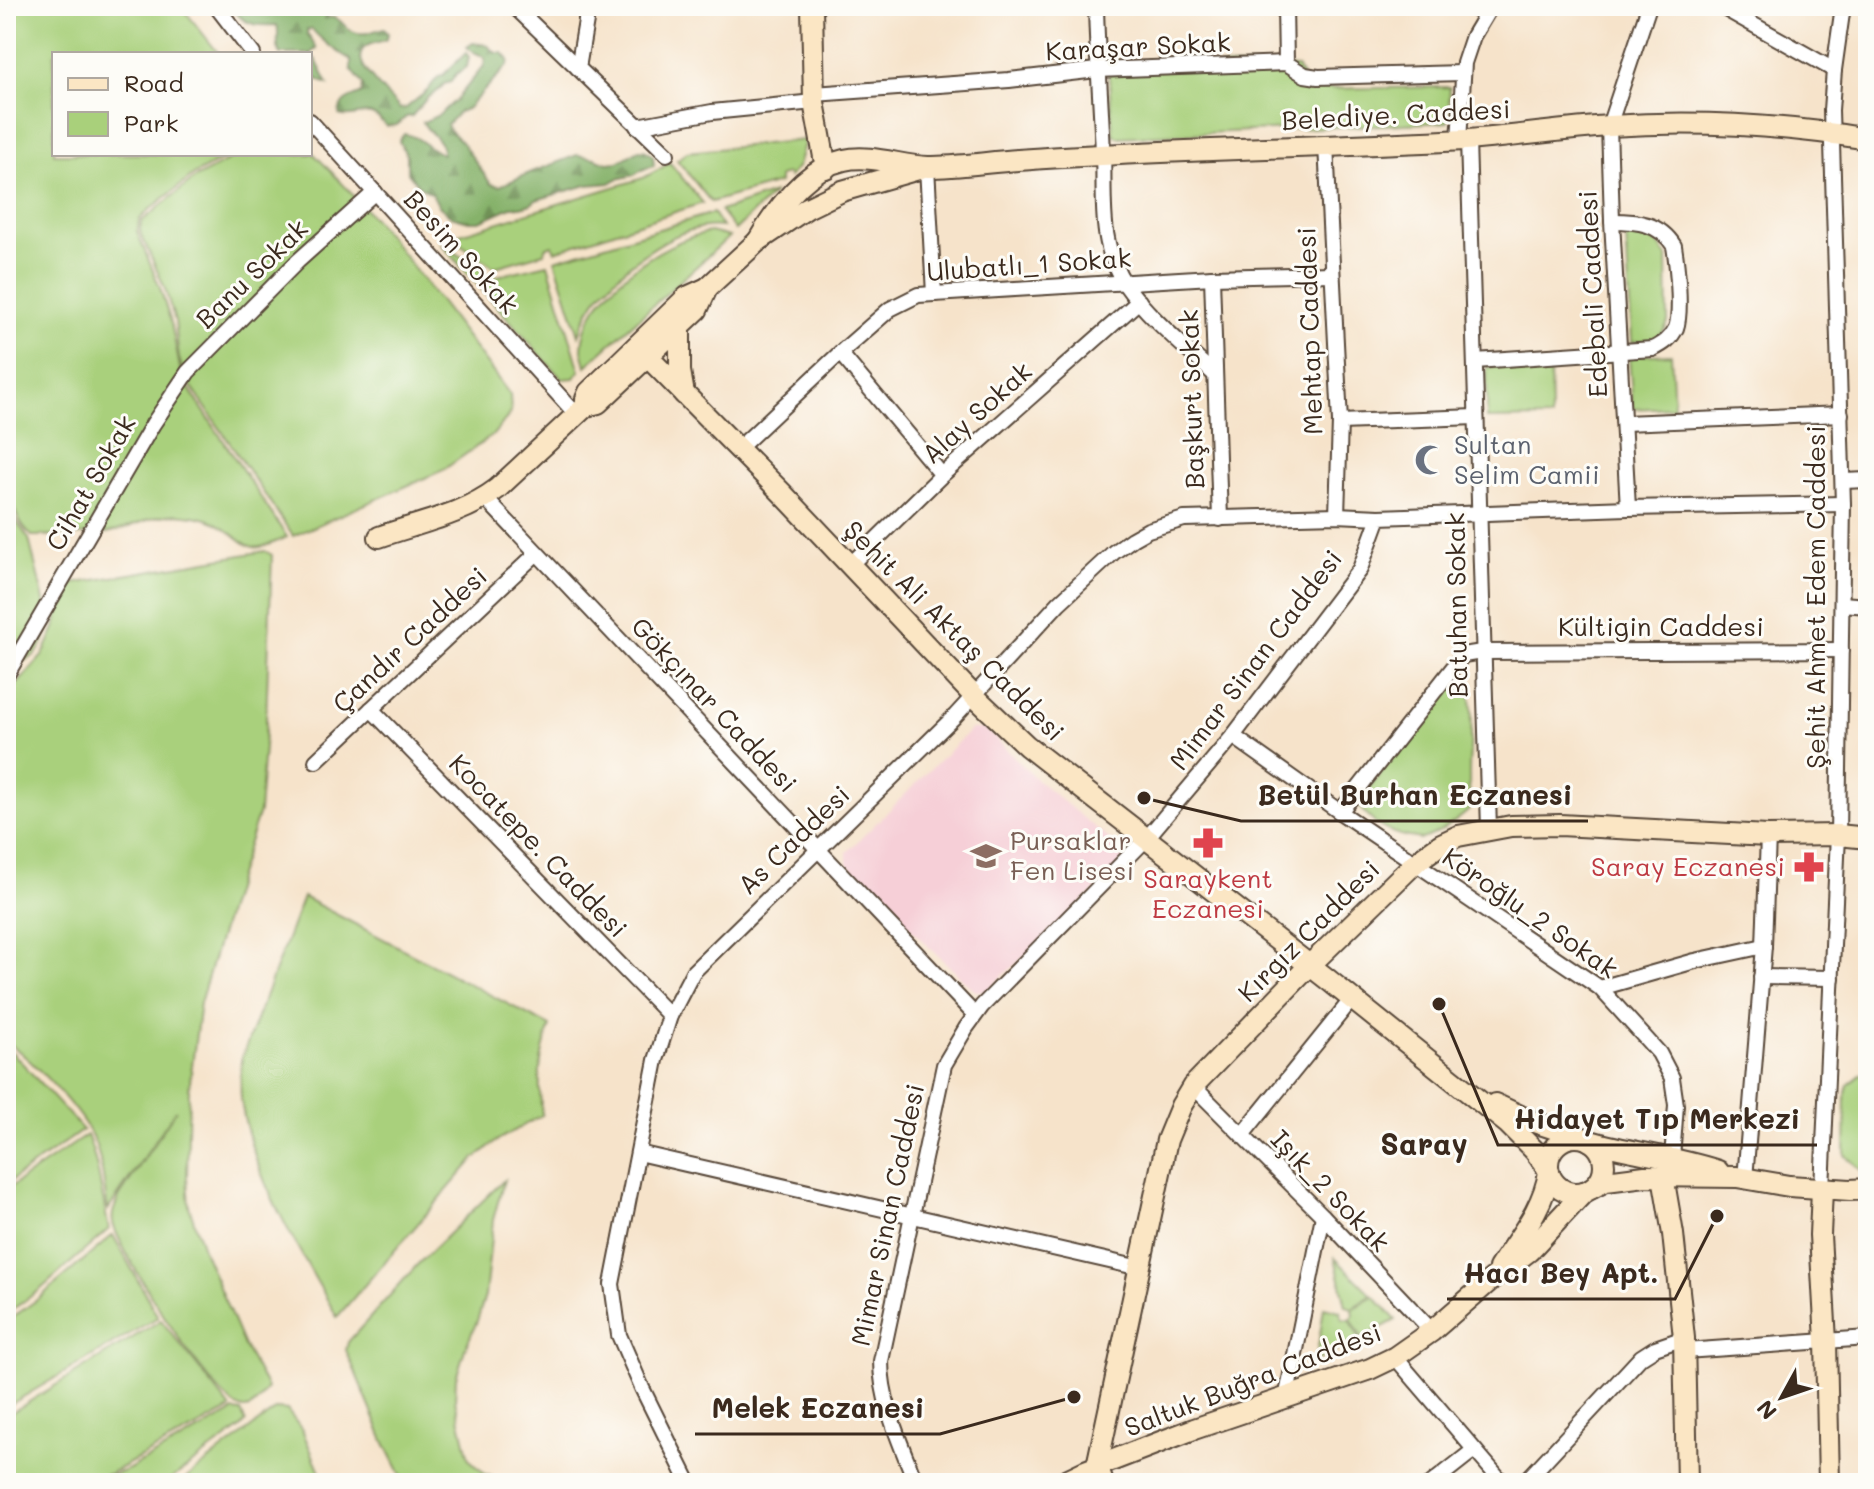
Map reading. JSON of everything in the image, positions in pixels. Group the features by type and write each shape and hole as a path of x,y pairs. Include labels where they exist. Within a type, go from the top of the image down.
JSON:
{"street":[{"path":"216,6 251,52"},
{"path":"514,6 667,154"},
{"path":"578,68 586,6"},
{"path":"812,6 814,98 826,168"},
{"path":"1096,6 1103,211 1111,258 1124,283 1139,301 1215,375"},
{"path":"1285,6 1286,63"},
{"path":"1470,6 1488,11"},
{"path":"1609,126 1649,6"},
{"path":"1720,6 1834,70"},
{"name":"Şehit Ahmet Edem Caddesi","path":"1822,1189 1838,835 1843,504 1831,110 1843,6"},
{"name":"Batuhan Sokak","path":"1488,11 1473,36 1462,73 1475,361 1489,829"},
{"name":"Karaşar Sokak","path":"637,126 814,98 1097,70 1286,63 1305,75 1318,77 1462,73"},
{"name":"Besim Sokak","path":"312,123 581,410"},
{"name":"Belediye. Caddesi","path":"927,167 1103,154 1463,140 1673,123 1832,133 1868,139"},
{"name":"Edebali Caddesi","path":"1609,126 1628,508"},
{"name":"Mehtap Caddesi","path":"1326,145 1340,422 1337,515"},
{"path":"758,241 787,198 821,170 843,160 868,159 927,167"},
{"path":"642,352 687,297 707,288 758,241 807,208 842,191 927,167"},
{"path":"927,167 934,294"},
{"name":"Banu Sokak","path":"171,398 188,372 211,347 298,261 375,192"},
{"path":"1475,361 1653,349 1670,338 1679,314 1674,246 1669,238 1647,224 1612,221"},
{"name":"Ulubatlı_1 Sokak","path":"738,449 890,309 918,295 1212,277 1332,274"},
{"name":"Başkurt Sokak","path":"1212,277 1220,519"},
{"path":"379,537 464,509 497,489 581,410 589,392 680,326 697,310 707,288"},
{"name":"Alay Sokak","path":"851,564 942,475 1139,301"},
{"path":"680,326 680,371 684,394"},
{"name":"Şehit Ali Aktaş Caddesi","path":"642,352 851,564 974,696 1036,753 1310,965 1508,1124 1534,1150 1559,1187 1576,1193 1606,1181 1645,1176 1668,1167"},
{"path":"840,353 942,475"},
{"name":"Cihat Sokak","path":"6,676 171,398"},
{"path":"1624,423 1841,414"},
{"path":"1340,422 1476,417"},
{"path":"1843,481 1868,480"},
{"name":"Gökçınar Caddesi","path":"485,498 974,1014"},
{"path":"1379,517 1843,504"},
{"name":"As Caddesi","path":"689,1483 619,1335 612,1284 656,1060 670,1016 693,972 974,696 1059,603 1114,552 1148,530 1184,519 1337,515 1379,517"},
{"name":"Mimar Sinan Caddesi","path":"916,1483 888,1407 881,1380 881,1361 944,1065 974,1014 1146,839 1233,736 1360,569 1379,517"},
{"name":"Çandır Caddesi","path":"316,761 537,553"},
{"path":"1842,604 1868,606"},
{"name":"Kültigin Caddesi","path":"1482,652 1841,650"},
{"path":"1340,812 1463,655 1482,652"},
{"name":"Kocatepe. Caddesi","path":"371,709 670,1016"},
{"name":"Köroğlu_2 Sokak","path":"1233,736 1490,916 1600,988 1659,1053 1672,1078 1676,1105 1668,1167"},
{"name":"Kırgız Caddesi","path":"1100,1474 1167,1140 1181,1106 1193,1086 1310,965 1416,862 1458,836 1511,826 1560,825 1868,838"},
{"path":"1741,1178 1764,946 1768,836"},
{"path":"1600,988 1695,961 1764,946"},
{"path":"1761,977 1832,978"},
{"path":"1242,1135 1352,999"},
{"name":"Şehit Ali Aktaş Caddesi","path":"1447,1075 1507,1111 1557,1131 1668,1167 1789,1186 1868,1189"},
{"name":"Işık_2 Sokak","path":"1193,1086 1432,1331"},
{"path":"1548,1170 1550,1154 1559,1142 1573,1137 1584,1139 1599,1149 1604,1164 1599,1181 1588,1190"},
{"path":"638,1153 1140,1268"},
{"path":"1668,1167 1684,1344 1687,1483"},
{"name":"Saltuk Buğra Caddesi","path":"1493,1278 1540,1202 1547,1184 1548,1170"},
{"path":"1822,1189 1820,1235 1829,1483"},
{"name":"Saltuk Buğra Caddesi","path":"1060,1483 1100,1474 1194,1429 1370,1369 1395,1357 1432,1331 1529,1251 1588,1190"},
{"path":"1286,1399 1323,1216"},
{"path":"1524,1483 1641,1357 1655,1348 1684,1344 1868,1338"},
{"path":"1395,1357 1503,1483"},
{"path":"1432,1483 1474,1450"}],"shaded area":[{"name":"Pursaklar Fen Lisesi","path":"971,729 986,729 1037,780 1124,851 1125,860 986,991 975,991 847,863 847,852"}],"green space":[{"path":"6,6 181,6 217,52 52,52 52,156 228,156 195,174 149,210 140,219 137,232 171,323 182,378 287,537 264,546 251,546 213,521 176,514 156,517 107,533 32,536 19,520 6,486"},
{"path":"238,6 333,6 324,19 338,19 348,29 358,33 384,28 388,33 387,39 364,48 362,62 373,80 400,109 406,108 427,91 466,53 469,57 467,67 427,98 412,116 397,125 386,126 371,114 339,115 344,103 362,93 363,84 351,69 351,60 312,29 307,30 307,34 317,48 312,52 279,52 277,25 250,23 237,14"},
{"path":"473,43 487,45 496,53 503,53 509,60 508,65 467,109 447,124 491,184 500,186 577,155 607,163 618,162 644,150 653,156 654,166 610,183 587,185 521,207 511,207 480,221 451,216 407,171 407,156 399,141 404,134 409,135 442,154 441,144 423,122 439,115 456,100 484,66 485,59 467,47"},
{"path":"312,56 328,84 312,75"},
{"path":"1108,64 1297,67 1311,89 1450,87 1448,122 1118,137 1113,134"},
{"path":"805,140 798,166 789,177 787,174 779,176 779,183 711,202 677,160 687,152"},
{"path":"312,152 390,238 439,300 510,395 511,413 493,435 443,470 293,536 185,377 179,358 175,321 164,286 140,232 142,221 195,178 236,156 312,156"},
{"path":"670,163 703,203 555,251 552,245 545,248 544,253 494,267 450,237 643,178"},
{"path":"774,193 735,230 720,211"},
{"path":"713,213 722,227 706,227 673,237 627,268 595,301 579,335 555,260"},
{"path":"710,232 729,237 586,366 582,348 586,328 596,308 611,290 649,258 691,237"},
{"path":"1626,235 1649,238 1659,245 1667,257 1668,322 1659,336 1644,341 1632,342"},
{"path":"440,243 493,277 548,264 580,371 574,378 562,379"},
{"path":"1671,354 1674,407 1633,409 1629,356"},
{"path":"1550,364 1551,418 1487,419 1487,367"},
{"path":"6,495 16,521 29,539 47,620 44,641 37,653 26,660 6,664"},
{"path":"265,551 272,555 259,812 200,1003 189,1089 189,1206 204,1252 244,1346 267,1388 255,1404 245,1409 232,1403 193,1358 132,1264 113,1223 118,1199 176,1110 108,1210 100,1159 89,1131 56,1088 6,1041 6,697 43,655 55,628 63,592 72,584"},
{"path":"1453,682 1467,682 1471,699 1470,809 1426,838 1394,833 1375,823 1365,813 1360,807 1362,797"},
{"path":"303,897 550,1026 540,1070 542,1115 498,1140 474,1159 337,1317 268,1189 248,1134 241,1100 242,1057"},
{"path":"6,1049 83,1130 6,1184"},
{"path":"1868,1073 1868,1172 1864,1173 1845,1155 1846,1093 1848,1085"},
{"path":"87,1135 109,1229 41,1289 6,1314 6,1190"},
{"path":"504,1180 493,1220 485,1296 456,1378 455,1400 469,1459 485,1474 504,1482 405,1483 346,1350 348,1342 418,1264"},
{"path":"113,1235 158,1317 6,1407 6,1322"},
{"path":"1335,1258 1372,1295 1352,1308 1346,1306"},
{"path":"1374,1296 1396,1320 1362,1338 1351,1319 1353,1309"},
{"path":"1324,1307 1340,1311 1342,1319 1350,1320 1360,1339 1316,1361"},
{"path":"161,1320 231,1409 111,1473 81,1483 6,1483 6,1416"},
{"path":"276,1409 287,1410 302,1430 325,1483 180,1483"},
{"path":"234,1411 241,1412 246,1422 241,1428 166,1483 92,1483 129,1469"}],"place":[{"name":"Sultan Selim Camii","path":"1430,460"},
{"name":"Betül Burhan Eczanesi","path":"1144,798"},
{"name":"Saraykent Eczanesi","path":"1208,843"},
{"name":"Pursaklar Fen Lisesi","path":"986,856"},
{"name":"Saray Eczanesi","path":"1809,867"},
{"name":"Hidayet Tıp Merkezi","path":"1439,1004"},
{"name":"Hacı Bey Apt.","path":"1717,1216"},
{"name":"Melek Eczanesi","path":"1074,1397"}],"district":[{"name":"Saray","path":"1424,1145"}]}
